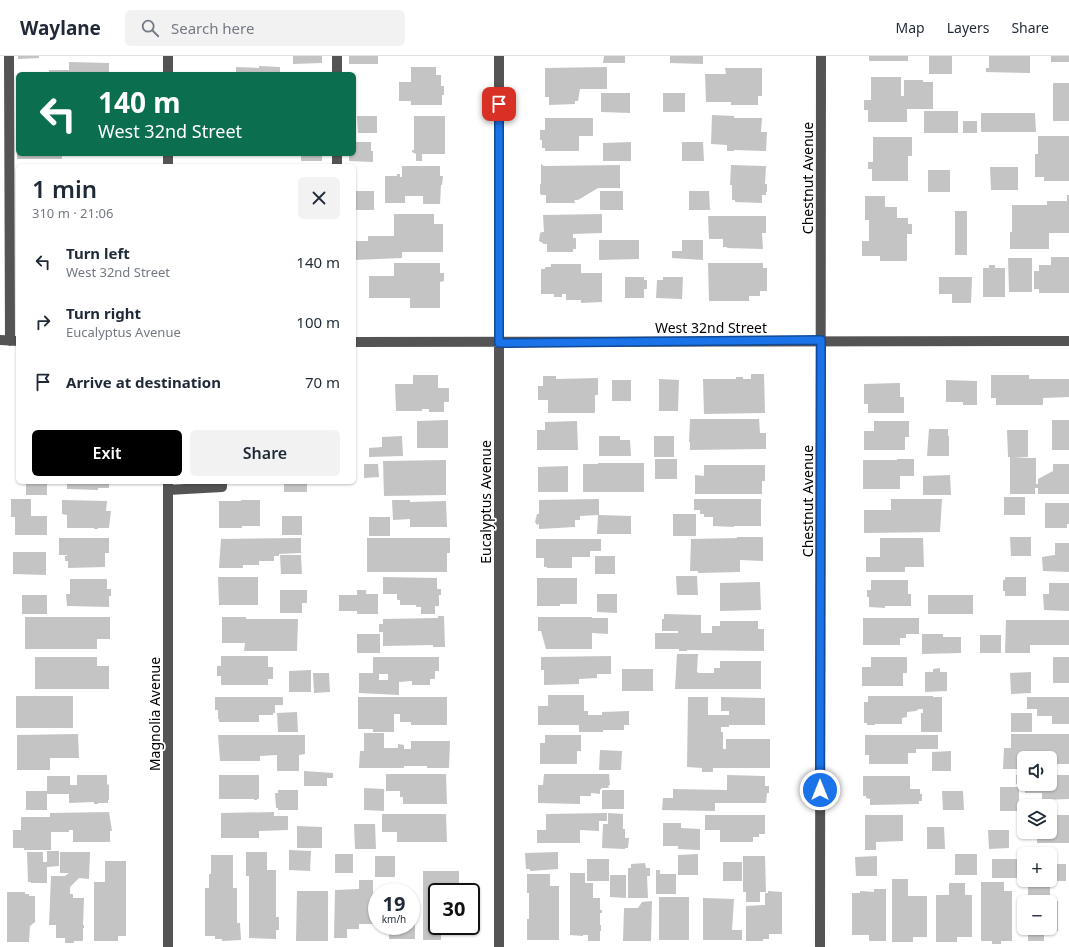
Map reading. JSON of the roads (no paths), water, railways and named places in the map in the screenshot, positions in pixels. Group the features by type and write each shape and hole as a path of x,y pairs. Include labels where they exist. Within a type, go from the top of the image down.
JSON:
{"street":[{"path":"9,56 9,340"},
{"path":"168,56 168,72"},
{"path":"337,56 337,72"},
{"name":"Eucalyptus Avenue","path":"499,56 499,947"},
{"name":"Chestnut Avenue","path":"820,947 821,56"},
{"name":"West 32nd Street","path":"356,342 499,343 821,340 1069,340"},
{"path":"168,486 222,488 222,484"},
{"name":"Magnolia Avenue","path":"168,486 168,947"}]}
